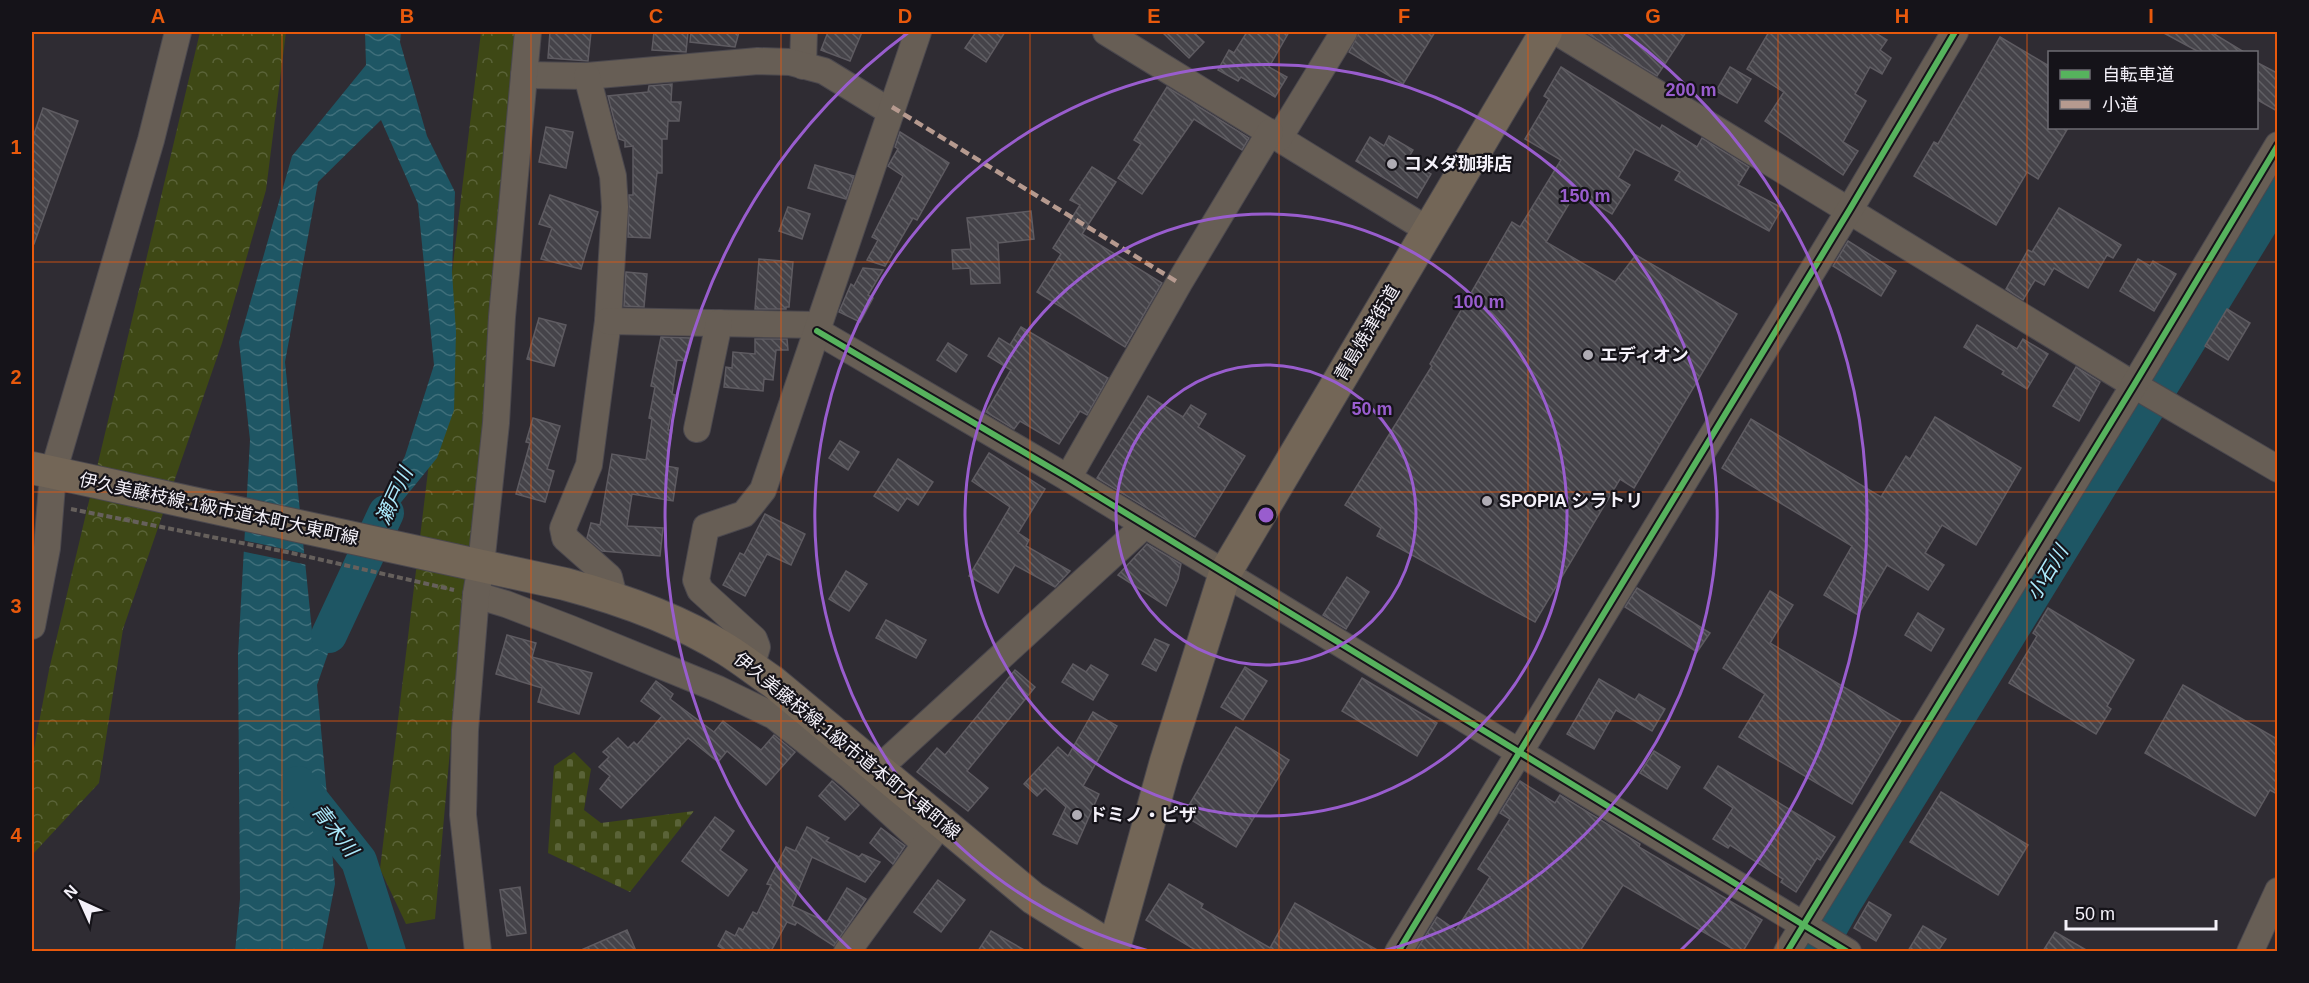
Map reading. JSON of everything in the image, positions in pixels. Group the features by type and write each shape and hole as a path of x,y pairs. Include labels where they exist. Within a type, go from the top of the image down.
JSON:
{"main road":[{"name":"青島焼津街道","path":"1115,951 1166,761 1225,573 1546,32"},
{"name":"伊久美藤枝線;1級市道本町大東町線","path":"42,470 473,579 565,584 614,597 658,615 727,650 751,667 878,769 933,833 1115,951"}],"street":[{"path":"32,626 47,548 41,504 42,470 151,140 178,32"},
{"path":"478,951 463,815 473,579 496,423 502,317 528,32"},
{"path":"803,66 804,32"},
{"path":"751,667 758,647 754,639 700,590 696,580 706,527 744,514 763,490 918,32"},
{"path":"1106,32 1428,230"},
{"path":"1068,477 1179,283 1344,32"},
{"path":"1557,32 1850,209 2134,385 2277,469"},
{"path":"1398,951 1850,209 1955,32"},
{"path":"524,75 586,76 758,62 790,62 824,71 891,112"},
{"path":"586,76 613,176 615,207 608,321 589,465 563,528 565,538 609,577 614,597"},
{"path":"1788,951 2134,385 2277,146"},
{"path":"608,321 818,328 1068,477 1848,951"},
{"path":"697,429 719,323"},
{"path":"878,769 1146,525"},
{"path":"473,579 506,604 718,689 774,716 849,775 933,833 847,951"},
{"path":"2250,951 2277,891"}],"path":[{"path":"41,504 287,552 473,579"}],"green space":[{"path":"200,32 286,32 266,190 222,343 123,629 99,783 32,855 32,759 49,670"},
{"path":"481,32 519,32 502,317 458,660 435,919 406,924 380,869"},
{"path":"574,752 591,769 584,810 601,823 694,811 630,892 548,853 554,766"}],"water":[{"path":"365,32 401,32 400,42 427,136 455,192 452,272 456,332 454,410 437,458 376,533 366,533 405,456 434,365 418,204 381,120 318,182 285,362 313,641 336,588 350,590 317,685 335,884 322,951 235,952 240,899 238,655 250,440 239,342 292,156 366,65"}],"pier":[{"path":"242,540 307,554 308,565 241,551"}],"building":[{"path":"550,32 591,32 588,61 548,58"},
{"path":"654,32 688,32 686,52 652,50"},
{"path":"691,32 739,32 735,47 690,42"},
{"path":"828,32 862,32 850,61 821,50"},
{"path":"976,32 1005,32 986,62 965,48"},
{"path":"1162,32 1193,32 1204,42 1189,58"},
{"path":"1247,32 1289,32 1269,67 1287,77 1275,97 1241,77 1238,81 1218,70 1229,50 1234,53"},
{"path":"1359,32 1435,32 1403,84 1349,52"},
{"path":"1585,32 1686,32 1657,76"},
{"path":"1769,32 1874,32 1887,40 1880,50 1891,58 1882,74 1870,67 1855,94 1866,101 1843,142 1858,151 1843,175 1765,121 1784,92 1747,69"},
{"path":"2162,32 2211,32 2242,51 2197,51"},
{"path":"2000,37 2048,65 2048,129 2067,129 2038,179 2027,172 1996,225 1914,176 1934,142 1938,144"},
{"path":"2258,63 2277,73 2277,111 2258,100"},
{"path":"1561,67 1660,129 1662,125 1697,147 1702,138 1749,167 1738,185 1782,208 1769,231 1675,180 1680,172 1635,149 1618,178 1630,185 1612,214 1576,192 1546,242 1615,282 1636,255 1737,314 1634,488 1620,479 1535,622 1377,536 1381,528 1345,505 1432,366 1430,364 1512,222 1520,227 1561,160 1525,139 1549,99 1544,96"},
{"path":"1730,67 1751,79 1737,103 1716,91"},
{"path":"672,84 671,102 681,102 679,121 668,121 667,139 662,139 662,173 657,173 650,238 628,237 629,195 633,195 633,146 625,147 625,141 619,139 608,96 648,92 649,86"},
{"path":"1167,87 1249,138 1242,150 1194,119 1142,194 1118,178 1141,144 1134,140"},
{"path":"43,108 78,121 34,244 32,244 32,140"},
{"path":"546,127 573,132 566,168 539,162"},
{"path":"900,132 949,163 917,220 913,218 885,266 867,260 878,240 872,237 903,176 888,166 898,149 895,147"},
{"path":"1389,136 1413,150 1407,160 1431,174 1417,198 1356,161 1370,137 1384,146"},
{"path":"815,165 854,176 846,199 808,188"},
{"path":"1092,167 1116,182 1082,234 1162,283 1125,347 1037,292 1061,254 1053,248 1080,205 1070,200"},
{"path":"550,195 598,212 581,269 541,259 552,228 539,224"},
{"path":"788,207 810,214 802,239 779,231"},
{"path":"2059,208 2121,245 2113,258 2107,255 2088,288 2054,268 2044,285 2035,280 2023,300 2006,289 2028,250 2032,252"},
{"path":"1031,211 1034,239 998,243 1000,283 971,284 970,268 953,269 952,250 971,249 967,218"},
{"path":"1848,241 1896,271 1881,296 1833,266"},
{"path":"759,259 793,262 789,307 786,309 755,309"},
{"path":"2138,259 2150,266 2153,261 2176,274 2154,311 2120,291"},
{"path":"863,268 883,270 868,295 873,298 860,322 839,312 851,284 854,286"},
{"path":"626,272 647,274 644,307 624,306"},
{"path":"2227,309 2250,323 2228,360 2205,346"},
{"path":"539,318 566,325 554,366 527,359"},
{"path":"1977,325 2017,349 2023,339 2048,354 2027,389 2002,374 2004,371 1964,347"},
{"path":"1021,327 1108,378 1087,415 1080,411 1059,444 1020,421 1014,429 986,412 1011,370 988,356 999,338 1010,345"},
{"path":"661,337 690,338 686,361 677,360 672,394 675,395 668,430 672,430 666,466 678,468 673,501 632,494 627,526 663,528 660,556 602,551 587,538 591,523 600,525 612,454 646,460 652,419 649,418 655,387 651,386"},
{"path":"755,339 787,339 788,350 776,350 773,380 764,379 763,391 724,387 726,367 732,368 733,352 755,354"},
{"path":"948,343 967,355 956,372 937,360"},
{"path":"2076,367 2100,382 2079,421 2053,406"},
{"path":"1148,396 1183,417 1191,405 1206,414 1198,427 1245,456 1195,537 1097,478"},
{"path":"1935,417 2021,468 1976,545 1942,525 1925,553 1944,565 1928,590 1887,565 1858,615 1824,595 1852,546 1722,468 1751,419 1881,497 1906,456 1910,459"},
{"path":"533,418 560,426 547,469 554,471 545,502 516,494 530,443 526,442"},
{"path":"840,441 859,452 848,470 829,458"},
{"path":"989,453 1045,489 1018,533 1029,540 1026,546 1070,571 1055,587 1015,565 998,593 969,576 1010,507 972,481"},
{"path":"898,459 933,482 918,505 907,498 898,511 874,496"},
{"path":"765,514 805,534 791,565 767,554 745,596 723,585 740,553 744,555"},
{"path":"1147,544 1181,564 1178,579 1166,606 1118,575"},
{"path":"846,571 867,584 849,611 829,599"},
{"path":"1347,577 1369,592 1346,629 1323,615"},
{"path":"1637,588 1710,633 1697,652 1625,607"},
{"path":"1770,591 1793,605 1770,643 1901,721 1852,804 1739,737 1765,694 1723,668"},
{"path":"2048,608 2134,660 2107,706 2111,709 2096,734 2009,683 2037,636 2033,633"},
{"path":"1918,613 1944,629 1931,651 1905,635"},
{"path":"886,620 926,640 916,658 876,638"},
{"path":"507,635 536,643 532,657 592,673 579,714 538,702 542,688 496,674"},
{"path":"1155,639 1169,645 1156,671 1142,664"},
{"path":"1073,664 1086,672 1091,665 1108,675 1093,700 1062,682"},
{"path":"1245,667 1267,681 1243,720 1221,707"},
{"path":"1015,670 1035,687 967,771 988,788 968,811 917,772 937,748 945,755"},
{"path":"1362,678 1437,723 1417,756 1342,711"},
{"path":"1599,679 1635,700 1639,694 1665,709 1652,731 1616,710 1594,749 1567,734"},
{"path":"656,681 673,694 670,699 714,732 723,721 761,750 774,735 795,752 766,785 727,751 718,762 688,738 621,808 600,789 610,776 599,767 609,757 603,752 618,738 628,748 634,742 637,745 662,716 641,701"},
{"path":"2183,685 2277,739 2277,794 2270,790 2255,816 2145,753"},
{"path":"1093,712 1117,726 1083,786 1099,794 1077,844 1053,834 1066,807 1045,788 1037,796 1024,784 1058,747 1068,756"},
{"path":"1236,727 1289,760 1236,847 1183,815"},
{"path":"1654,751 1680,767 1667,789 1640,773"},
{"path":"1718,766 1835,837 1820,860 1817,858 1796,892 1781,882 1783,879 1730,845 1728,848 1713,839 1733,808 1704,788"},
{"path":"832,781 859,805 845,820 819,796"},
{"path":"1520,781 1555,803 1560,795 1640,844 1639,847 1762,920 1743,951 1736,951 1623,885 1580,951 1416,951 1437,917 1456,930 1490,877 1478,869 1510,819 1500,813"},
{"path":"1941,792 2028,845 1998,895 1910,842"},
{"path":"715,817 734,831 720,850 747,870 728,896 682,861"},
{"path":"807,827 829,838 826,841 859,857 862,854 880,862 865,882 812,857 792,906 827,922 847,888 866,899 834,946 797,922 795,925 787,922 771,951 727,951 718,946 726,931 735,936 739,928 743,930 753,912 757,914 771,885 767,884 786,847 795,851"},
{"path":"881,828 905,846 893,864 870,843"},
{"path":"938,880 965,900 941,932 914,912"},
{"path":"1169,884 1203,904 1201,908 1270,948 1295,903 1379,951 1197,951 1146,920"},
{"path":"520,887 526,933 507,936 500,890"},
{"path":"1869,902 1891,915 1876,941 1854,928"},
{"path":"1923,926 1946,939 1938,951 1908,951"},
{"path":"627,930 636,951 579,951"},
{"path":"991,931 1026,951 978,951"},
{"path":"2055,932 2088,951 2043,951"}],"waterway":[{"name":"小石川","path":"1816,952 1844,902 2278,194"},
{"name":"瀬戸川","path":"329,635 386,513"},
{"name":"青木川","path":"298,784 359,861 388,952"}],"marked path":[{"path":"892,107 1179,283"}],"cycle path":[{"path":"1398,952 1850,209 1955,32"},
{"path":"1787,952 2278,145"},
{"path":"817,331 1068,478 1848,952"}],"place":[{"name":"コメダ珈琲店","path":"1392,164"},
{"name":"エディオン","path":"1588,355"},
{"name":"SPOPIA シラトリ","path":"1487,501"},
{"name":"ドミノ・ピザ","path":"1077,815"}]}
